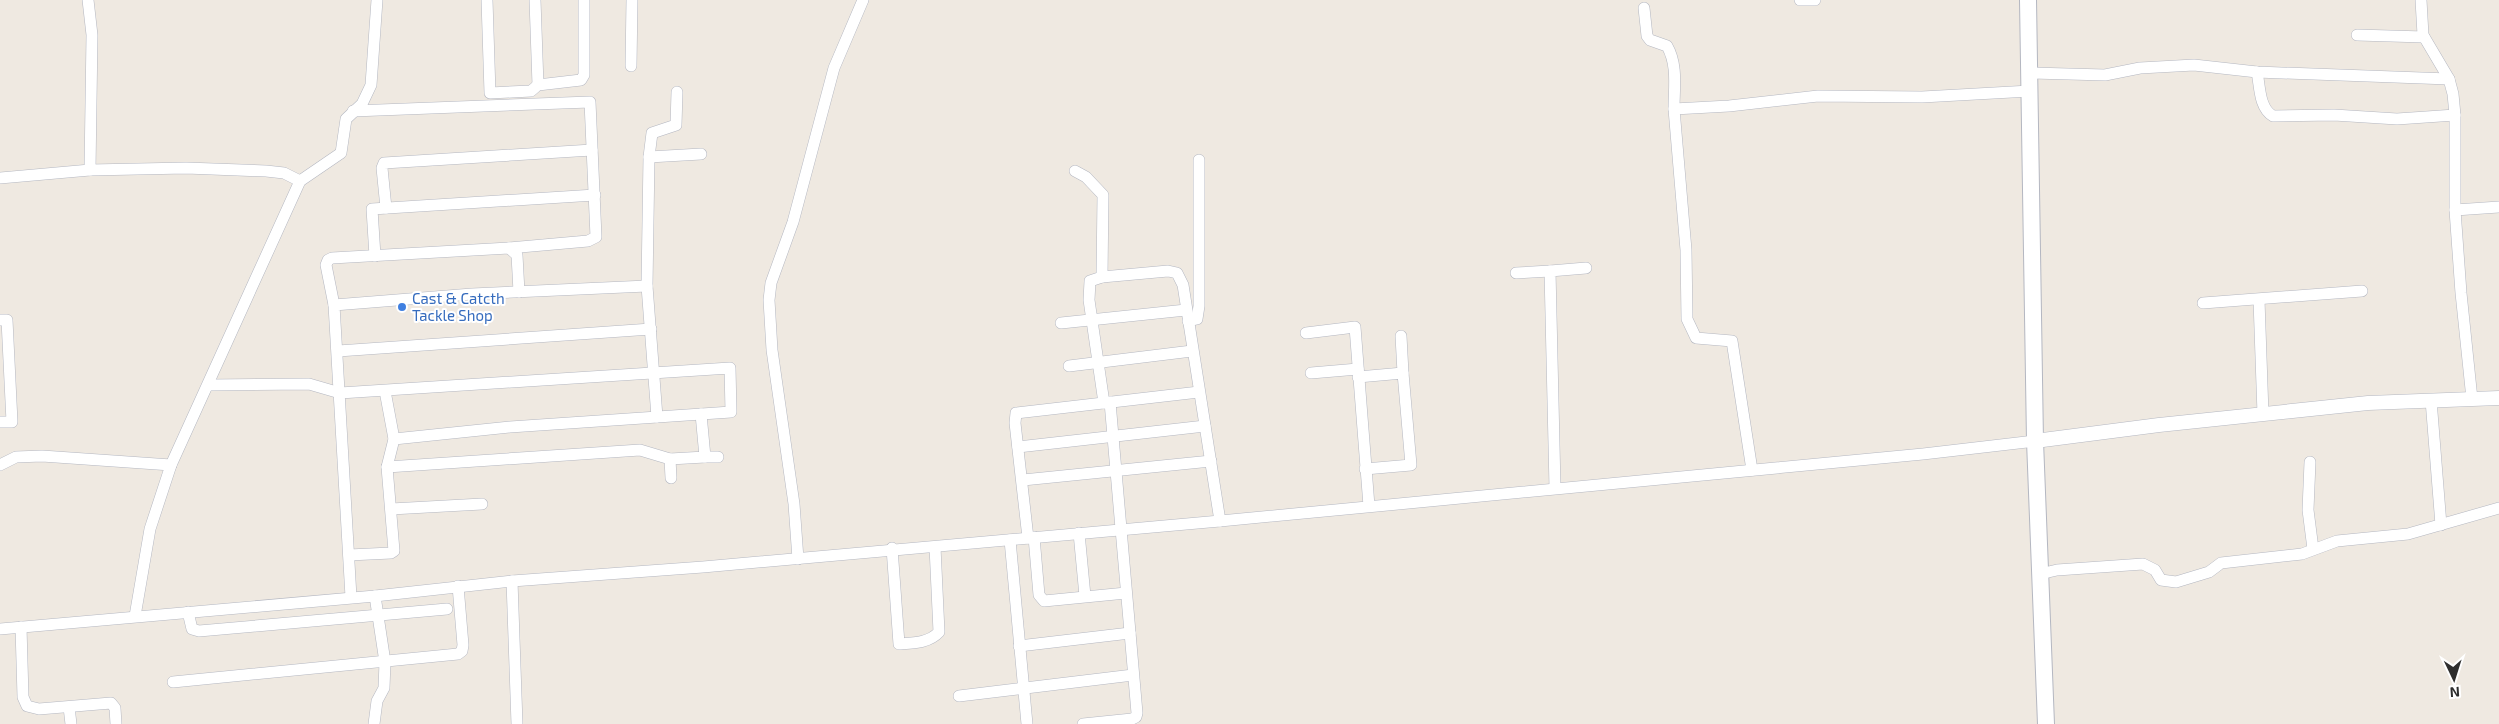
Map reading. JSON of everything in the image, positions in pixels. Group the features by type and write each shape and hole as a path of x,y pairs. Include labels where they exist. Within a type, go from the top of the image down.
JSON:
{"main road":[{"path":"2028,0 2035,441 2046,724"}],"street":[{"path":"88,0 92,35 90,170"},
{"path":"135,616 150,529 171,466 210,385 300,181 341,153 346,119 362,104 372,86 377,0"},
{"path":"487,0 490,93 531,91 538,85 573,83 584,78 584,0"},
{"path":"535,0 538,85"},
{"path":"631,66 632,0"},
{"path":"798,559 794,504 772,350 769,300 771,283 792,222 834,68 863,0"},
{"path":"1800,0 1815,0"},
{"path":"2421,0 2424,37 2449,79 2455,115 2455,210 2472,399"},
{"path":"1644,8 1650,40 1667,46 1672,54 1674,109 1686,250 1687,319 1696,338 1732,341 1752,470"},
{"path":"2357,35 2424,37"},
{"path":"2030,73 2105,75 2140,68 2194,65 2257,72 2449,79"},
{"path":"2257,72 2263,104 2267,113 2273,116 2334,115 2397,119 2455,115"},
{"path":"1674,109 1735,105 1818,96 1922,97 2030,91"},
{"path":"657,417 646,286 649,157 652,133 676,125 677,92"},
{"path":"352,598 338,350 334,305 326,265 328,260 509,248 593,240 596,237 590,102 353,111"},
{"path":"386,208 382,168 384,163 592,150"},
{"path":"649,157 701,154"},
{"path":"1061,323 1187,316 1196,319 1199,306 1199,160"},
{"path":"0,178 90,170 186,168 284,173 300,181"},
{"path":"1075,171 1086,177 1103,195 1102,277"},
{"path":"375,256 372,209 594,196"},
{"path":"2455,210 2499,208"},
{"path":"509,248 516,255 519,292"},
{"path":"1516,273 1586,268"},
{"path":"1550,271 1555,488"},
{"path":"1083,724 1136,717 1123,530 1114,437 1098,363 1088,285 1094,278 1173,272 1181,278 1220,521"},
{"path":"334,305 519,292 646,286"},
{"path":"2204,303 2362,291"},
{"path":"2259,300 2263,414"},
{"path":"0,320 7,320 12,422 0,422"},
{"path":"1306,332 1355,327 1369,506"},
{"path":"338,350 651,329"},
{"path":"1366,468 1411,464 1401,336"},
{"path":"1069,366 1192,351"},
{"path":"210,385 309,384 340,393 730,368 731,412 510,427 394,439"},
{"path":"1311,373 1403,373"},
{"path":"349,555 394,552 387,467 394,439 385,391"},
{"path":"1126,593 1052,600 1040,599 1014,416 1018,412 1199,392"},
{"path":"0,629 375,596 512,581 798,559 892,548 935,547 1220,521 2035,441 2368,403 2499,398"},
{"path":"2431,400 2441,525"},
{"path":"701,414 705,457"},
{"path":"1018,447 1206,426"},
{"path":"387,467 640,450 670,459 718,456"},
{"path":"0,465 16,457 42,456 171,466"},
{"path":"670,459 671,478"},
{"path":"1023,480 1117,472 1210,461"},
{"path":"2310,462 2308,510 2313,549"},
{"path":"391,509 482,504"},
{"path":"2040,574 2057,570 2143,564 2155,570 2161,580 2176,582 2209,572 2221,563 2277,558 2336,541 2408,534 2499,508"},
{"path":"1078,533 1085,596"},
{"path":"1010,540 1027,724"},
{"path":"892,548 900,644 925,641 939,632 935,547"},
{"path":"512,581 517,724"},
{"path":"173,682 461,653 463,644 458,586"},
{"path":"374,724 377,701 384,688 384,662 375,596"},
{"path":"188,612 192,629 199,631 447,609"},
{"path":"21,627 24,703 30,708 40,709 111,703 115,708 116,724"},
{"path":"1019,646 1130,633"},
{"path":"960,696 1133,675"},
{"path":"69,706 71,724"}],"place":[{"name":"Cast & Catcth Tackle Shop","path":"402,307"}]}
